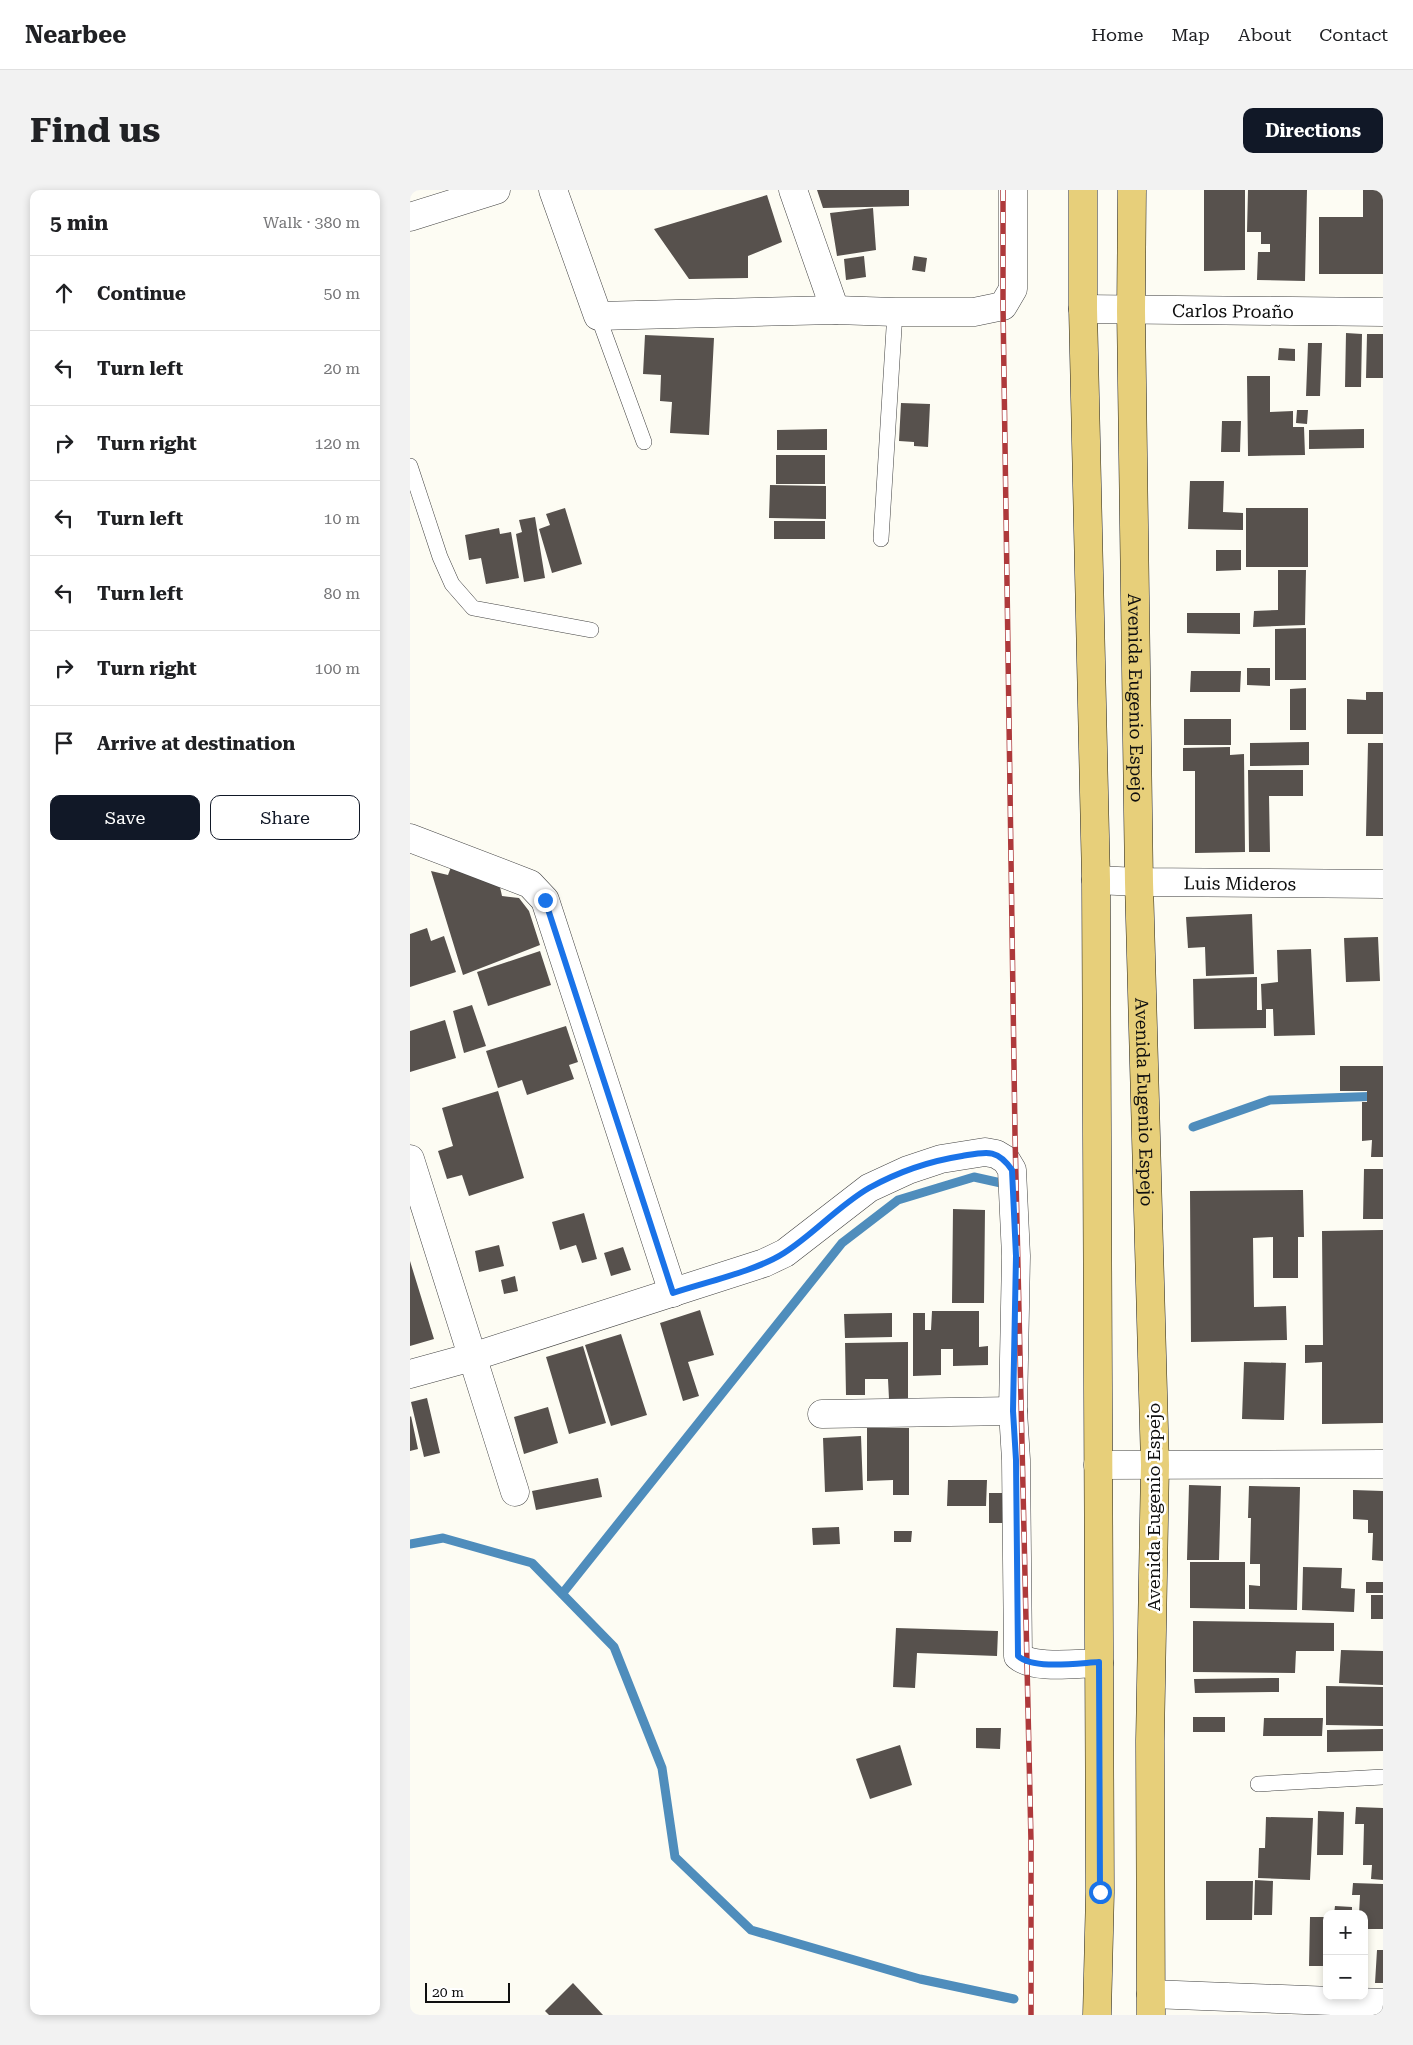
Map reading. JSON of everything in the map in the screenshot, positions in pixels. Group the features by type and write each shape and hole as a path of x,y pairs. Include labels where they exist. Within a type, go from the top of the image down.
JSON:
{"main road":[{"path":"1083,190 1083,309 1096,880 1100,1892 1097,2015"},
{"name":"Avenida Eugenio Espejo","path":"1132,190 1131,311 1139,882 1155,1465 1150,1741 1151,2004"}],"street":[{"path":"410,217 496,190"},
{"path":"553,190 598,316 835,310 974,312 1003,306 1013,289 1013,190"},
{"path":"793,190 835,310"},
{"name":"Carlos Proaño","path":"1083,309 1131,311 1383,312"},
{"path":"410,838 530,884 545,900 673,1293"},
{"name":"Luis Mideros","path":"1096,880 1383,884"},
{"path":"410,1374 472,1357 764,1263 785,1253 869,1188 908,1170 941,1159 985,1152 996,1154 1006,1160 1012,1170 1015,1203 1016,1256 1013,1411 1016,1460 1018,1656 1027,1662 1047,1664 1099,1662"},
{"path":"410,1159 515,1492"},
{"path":"822,1414 1013,1411"},
{"path":"1098,1465 1383,1464"},
{"path":"1151,2004 1383,2003"}],"lane":[{"path":"881,539 894,312"},
{"path":"598,316 644,442"},
{"path":"410,466 440,557 452,584 473,608 591,630"},
{"path":"1258,1784 1383,1777"}],"building":[{"path":"817,190 909,190 909,206 823,208"},
{"path":"1204,190 1245,190 1245,270 1204,271"},
{"path":"1248,190 1307,190 1305,281 1257,280 1258,252 1270,252 1270,244 1261,244 1261,232 1247,232"},
{"path":"1363,190 1383,190 1383,274 1319,274 1319,217 1363,217"},
{"path":"767,195 782,242 748,256 748,278 689,279 654,229"},
{"path":"873,208 876,250 837,256 830,213"},
{"path":"864,256 866,277 846,280 844,259"},
{"path":"914,256 927,258 925,272 912,270"},
{"path":"1346,333 1362,334 1361,387 1345,387"},
{"path":"1367,334 1383,334 1383,378 1366,378"},
{"path":"645,335 714,338 709,435 670,433 672,402 660,401 661,375 643,374"},
{"path":"1308,343 1322,343 1320,396 1306,396"},
{"path":"1279,348 1295,349 1295,361 1278,360"},
{"path":"1247,376 1270,376 1270,412 1293,411 1293,427 1304,427 1305,455 1248,456"},
{"path":"901,403 930,404 928,447 914,446 914,442 899,441"},
{"path":"1297,410 1308,410 1307,424 1296,423"},
{"path":"1222,421 1241,421 1240,452 1221,452"},
{"path":"827,429 827,450 777,450 777,430"},
{"path":"1364,429 1364,448 1309,449 1309,430"},
{"path":"776,455 825,455 825,484 776,484"},
{"path":"1190,481 1224,481 1223,512 1243,513 1243,530 1188,529"},
{"path":"770,485 826,486 826,519 769,518"},
{"path":"565,508 582,564 552,573 539,529 550,525 546,514"},
{"path":"1246,508 1308,508 1308,567 1246,567"},
{"path":"535,517 545,578 524,582 516,534 522,532 519,520"},
{"path":"774,521 825,521 825,539 774,539"},
{"path":"499,528 500,534 511,532 519,578 486,584 481,558 469,560 465,535"},
{"path":"1216,550 1241,550 1241,570 1216,571"},
{"path":"1278,570 1306,570 1305,625 1253,627 1254,611 1278,610"},
{"path":"1187,613 1240,613 1240,634 1187,633"},
{"path":"1306,628 1306,680 1275,680 1275,629"},
{"path":"1247,668 1270,668 1270,686 1247,685"},
{"path":"1191,671 1241,671 1240,692 1190,692"},
{"path":"1306,688 1306,730 1290,730 1290,689"},
{"path":"1366,692 1383,692 1383,734 1347,734 1347,699 1366,700"},
{"path":"1184,719 1231,719 1231,745 1184,745"},
{"path":"1309,742 1309,765 1250,766 1250,743"},
{"path":"1368,743 1383,743 1383,836 1366,836"},
{"path":"1230,747 1230,755 1244,754 1245,852 1195,853 1195,771 1183,771 1183,748"},
{"path":"1248,770 1303,770 1303,796 1269,796 1270,852 1249,852"},
{"path":"451,867 500,887 502,896 519,898 529,911 540,945 463,975 431,871 448,875"},
{"path":"1252,914 1254,974 1206,976 1205,947 1188,948 1186,917"},
{"path":"427,928 431,941 444,936 456,972 410,987 410,934"},
{"path":"1378,937 1380,981 1346,982 1344,938"},
{"path":"1311,949 1315,1035 1274,1036 1273,1009 1266,1009 1266,1028 1194,1029 1193,979 1257,977 1257,1010 1262,1010 1261,984 1278,982 1277,950"},
{"path":"540,951 551,985 488,1006 477,972"},
{"path":"472,1005 486,1046 464,1053 453,1011"},
{"path":"445,1020 456,1058 410,1072 410,1031"},
{"path":"566,1026 578,1062 569,1065 574,1079 527,1095 522,1080 498,1088 486,1051"},
{"path":"1340,1066 1383,1066 1383,1157 1371,1157 1372,1140 1362,1141 1362,1102 1367,1102 1367,1091 1340,1091"},
{"path":"498,1091 524,1178 469,1196 462,1175 447,1179 438,1151 453,1146 442,1108"},
{"path":"1364,1169 1383,1169 1383,1219 1363,1219"},
{"path":"1303,1190 1304,1237 1298,1237 1298,1278 1273,1278 1273,1237 1253,1238 1254,1307 1286,1306 1287,1340 1191,1342 1190,1191"},
{"path":"953,1209 985,1210 984,1303 952,1303"},
{"path":"584,1213 597,1259 582,1263 576,1245 560,1250 552,1222"},
{"path":"1383,1230 1383,1423 1322,1424 1322,1362 1305,1363 1305,1345 1323,1345 1322,1231"},
{"path":"499,1245 504,1266 479,1272 475,1251"},
{"path":"623,1247 631,1270 611,1276 604,1253"},
{"path":"410,1261 434,1339 410,1346"},
{"path":"515,1276 518,1291 504,1294 501,1280"},
{"path":"700,1310 714,1355 688,1362 699,1396 683,1401 660,1323"},
{"path":"932,1311 979,1311 979,1347 988,1346 988,1365 953,1366 953,1349 941,1349 941,1375 913,1376 913,1313 925,1313 925,1330 931,1330"},
{"path":"892,1313 892,1337 845,1338 844,1314"},
{"path":"621,1334 647,1415 611,1426 585,1345"},
{"path":"908,1342 908,1399 889,1399 888,1379 865,1379 865,1395 846,1395 845,1343"},
{"path":"583,1346 606,1423 569,1434 546,1357"},
{"path":"1244,1362 1286,1363 1284,1420 1242,1419"},
{"path":"427,1398 440,1453 424,1457 411,1402"},
{"path":"548,1407 558,1443 524,1454 514,1417"},
{"path":"410,1417 418,1449 410,1451"},
{"path":"867,1428 909,1428 909,1495 893,1495 893,1480 867,1481"},
{"path":"861,1436 863,1490 825,1492 823,1438"},
{"path":"598,1478 602,1497 536,1510 532,1491"},
{"path":"948,1480 987,1480 986,1506 947,1506"},
{"path":"1189,1485 1221,1486 1219,1560 1187,1560"},
{"path":"1249,1486 1300,1487 1297,1610 1249,1609 1249,1585 1260,1586 1260,1564 1250,1564 1251,1518 1248,1518"},
{"path":"1353,1490 1383,1491 1383,1561 1372,1560 1373,1533 1368,1533 1368,1520 1353,1519"},
{"path":"989,1493 1004,1493 1004,1523 989,1523"},
{"path":"839,1527 840,1544 813,1545 812,1528"},
{"path":"894,1531 912,1531 911,1542 894,1542"},
{"path":"1190,1562 1245,1562 1245,1609 1190,1608"},
{"path":"1303,1567 1342,1568 1341,1588 1355,1589 1354,1612 1302,1610"},
{"path":"1366,1582 1383,1582 1383,1593 1366,1593"},
{"path":"1371,1595 1383,1595 1383,1619 1371,1619"},
{"path":"1193,1621 1334,1623 1334,1651 1296,1651 1295,1673 1193,1672"},
{"path":"896,1628 998,1631 997,1656 917,1653 915,1688 893,1687"},
{"path":"1341,1650 1383,1651 1383,1685 1339,1683"},
{"path":"1279,1678 1279,1692 1195,1693 1194,1679"},
{"path":"1326,1686 1383,1687 1383,1726 1326,1725"},
{"path":"1193,1717 1225,1717 1225,1732 1193,1732"},
{"path":"1264,1718 1323,1718 1322,1736 1263,1736"},
{"path":"976,1728 1001,1728 1000,1749 976,1748"},
{"path":"1383,1729 1383,1751 1327,1752 1327,1730"},
{"path":"900,1745 912,1785 870,1799 856,1759"},
{"path":"1356,1807 1383,1808 1383,1880 1371,1879 1372,1865 1363,1865 1364,1824 1355,1824"},
{"path":"1318,1811 1344,1812 1343,1855 1317,1855"},
{"path":"1266,1817 1313,1818 1310,1880 1258,1878 1259,1848 1265,1848"},
{"path":"1255,1880 1273,1881 1272,1915 1254,1915"},
{"path":"1206,1881 1253,1881 1252,1920 1206,1920"},
{"path":"1353,1883 1383,1884 1383,1929 1368,1929 1368,1910 1359,1910 1360,1895 1352,1895"},
{"path":"1335,1906 1352,1907 1352,1910 1334,1910"},
{"path":"1310,1917 1323,1917 1323,1966 1309,1966"},
{"path":"1377,1950 1383,1950 1383,1983 1375,1983"},
{"path":"573,1983 603,2015 549,2015 545,2011"}],"waterway":[{"path":"1193,1127 1270,1100 1383,1096"},
{"path":"562,1594 842,1243 898,1200 974,1177 1010,1185"},
{"path":"410,1544 443,1538 532,1563 614,1647 662,1768 675,1857 751,1930 920,1979 1014,1999"}],"railway":[{"path":"1003,190 1015,1135 1031,1841 1031,2015"}],"route":[{"path":"545,900 673,1293 764,1263 785,1253 869,1188 908,1170 941,1159 985,1152 996,1154 1006,1160 1012,1170 1016,1256 1013,1411 1016,1460 1018,1656 1027,1662 1047,1664 1099,1662 1100,1892"}]}
